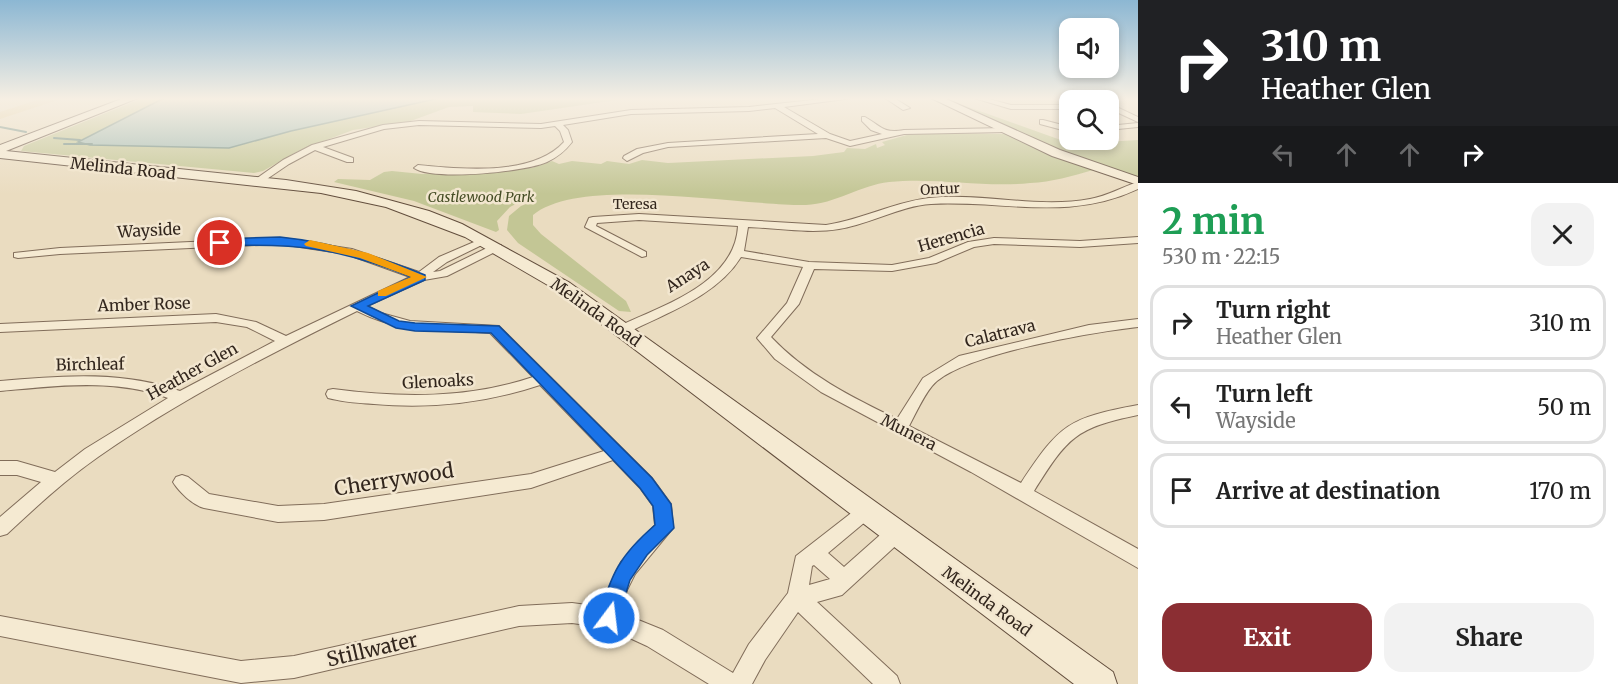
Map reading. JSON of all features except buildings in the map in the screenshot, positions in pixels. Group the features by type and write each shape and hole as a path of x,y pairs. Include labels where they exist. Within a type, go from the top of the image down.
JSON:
{"main road":[{"path":"0,149 50,130"},
{"path":"1006,130 1073,159 1138,183"},
{"name":"Melinda Road","path":"0,154 122,169 305,186 372,200 455,226 491,244 564,287 895,534 1101,684"}],"street":[{"path":"258,181 286,162 315,147 375,130"},
{"path":"418,168 445,171 521,167 543,163 558,154 568,142 564,130"},
{"path":"817,130 850,144 924,130 972,132 1006,130"},
{"path":"878,130 890,135"},
{"path":"627,158 640,151 668,145 827,136"},
{"path":"315,147 350,160"},
{"name":"Ontur","path":"743,224 837,227 929,201 1066,204 1104,200 1138,183"},
{"name":"Teresa","path":"642,254 627,249 590,227 592,220 639,217 743,224"},
{"path":"738,253 743,224"},
{"name":"Herencia","path":"738,253 809,265 892,268 932,261 972,244 994,242 1080,244 1138,240"},
{"name":"Wayside","path":"18,255 280,241 348,251 435,269"},
{"name":"Heather Glen","path":"435,269 467,249 491,244"},
{"name":"Heather Glen","path":"0,528 56,479 111,437 179,396 284,341 491,244"},
{"name":"Anaya","path":"622,330 686,297 720,274 738,253"},
{"name":"Munera","path":"809,265 802,288 789,310 768,329 764,338 772,349 833,392 1138,559"},
{"path":"357,306 396,324 415,327 495,328 662,504 664,528 640,549 621,576 609,618"},
{"name":"Amber Rose","path":"0,328 216,318 239,320 258,326 284,341"},
{"name":"Calatrava","path":"900,427 928,381 964,359 1089,329 1138,323"},
{"name":"Glenoaks","path":"333,394 382,402 463,400 510,391 542,379"},
{"name":"Birchleaf","path":"0,386 130,380 156,385 179,396"},
{"path":"1023,494 1059,439 1076,426 1138,410"},
{"name":"Cherrywood","path":"182,482 204,501 278,514 324,512 531,481 616,453"},
{"path":"0,468 17,468 56,479"},
{"path":"740,684 757,652 797,597 804,562 866,512"},
{"path":"797,597 835,588 895,534"},
{"path":"815,554 844,579"},
{"path":"797,597 889,684"},
{"name":"Stillwater","path":"0,626 241,672 294,667 519,616 572,613 609,618 654,638 730,684"}],"green space":[{"path":"64,130 354,130 300,150 263,171 254,173 21,151 24,146"},
{"path":"1015,130 1033,130 1059,139 1059,149"},
{"name":"Castlewood Park","path":"914,133 1008,134 1093,170 1054,180 1012,184 889,182 817,204 806,205 663,195 587,197 556,203 533,215 533,225 541,234 626,301 631,312 619,311 518,243 507,230 509,216 521,206 531,202 529,197 510,207 497,221 499,230 496,232 414,201 334,182 338,179 370,180 384,172 392,171 422,174 532,168 552,161 559,164 572,161 601,164 607,161 629,164 642,160 668,163 813,156 844,152 847,148 865,149 876,144 877,148 885,145 882,142"},
{"path":"1138,140 1138,178 1061,150 1119,150 1119,141"}],"water":[{"path":"102,130 296,130 229,148 90,145 78,142"}],"waterway":[{"path":"15,130 26,132"},
{"path":"54,138 80,140"},
{"path":"64,144 92,144"}],"slow traffic":[{"path":"310,244 364,255 421,277 382,294"}],"route":[{"path":"220,243 280,241 319,244 379,260 421,277 357,306 396,324 434,329 495,328 513,350 646,483 662,504 664,528 640,549 621,576 609,618"}]}
